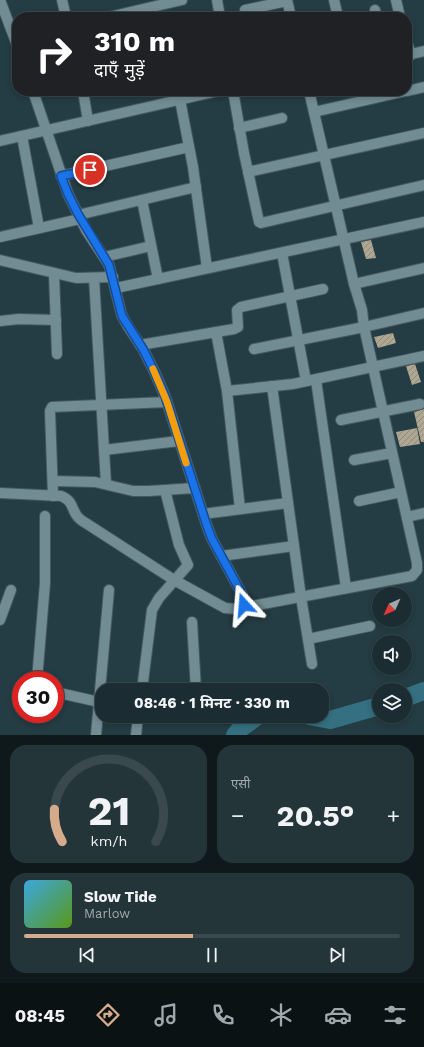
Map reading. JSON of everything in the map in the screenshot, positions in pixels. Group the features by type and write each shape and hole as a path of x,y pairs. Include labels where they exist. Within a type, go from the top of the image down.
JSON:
{"street":[{"path":"0,0 12,32"},
{"path":"62,0 65,12"},
{"path":"130,12 182,0"},
{"path":"217,0 219,12"},
{"path":"245,9 287,0 290,12"},
{"path":"334,0 337,12"},
{"path":"396,0 399,12"},
{"path":"412,54 424,52"},
{"path":"412,90 424,87"},
{"path":"35,96 68,194 79,217 109,265 122,316 155,373 167,402 212,539 243,596 244,605 241,608"},
{"path":"84,96 88,121"},
{"path":"0,141 197,96"},
{"path":"236,96 240,128 248,172 258,219 262,223 424,186"},
{"path":"0,493 61,496 68,499 75,514 81,520 174,580 225,608 241,608 412,576 415,573 417,563 364,327 362,310 343,240 310,96"},
{"path":"314,112 384,96"},
{"path":"180,100 196,187 207,268"},
{"path":"240,128 282,118"},
{"path":"248,172 424,133"},
{"path":"22,136 39,228"},
{"path":"61,176 189,147"},
{"path":"0,237 196,187"},
{"path":"142,200 158,279"},
{"path":"116,288 424,222"},
{"path":"104,257 151,246"},
{"path":"282,253 298,341 311,380 346,588"},
{"path":"0,260 76,278 113,277"},
{"path":"354,284 424,268"},
{"path":"54,274 57,354"},
{"path":"94,278 106,484"},
{"path":"140,345 234,329 238,327 238,308 323,289"},
{"path":"254,349 424,314"},
{"path":"0,321 19,319 56,320"},
{"path":"216,332 227,391 240,509"},
{"path":"227,391 311,380 424,356"},
{"path":"272,386 301,596 312,664"},
{"path":"53,496 50,409 54,407 167,402"},
{"path":"341,420 420,404"},
{"path":"104,450 179,441"},
{"path":"354,460 392,453"},
{"path":"53,480 95,482 133,491 195,488"},
{"path":"143,683 152,610 159,598 188,565 179,545 165,490"},
{"path":"359,501 401,492"},
{"path":"203,514 288,503"},
{"path":"406,517 424,513"},
{"path":"38,671 45,583 45,516"},
{"path":"221,556 294,546"},
{"path":"0,620 11,590"},
{"path":"101,683 109,590"},
{"path":"192,622 196,683"},
{"path":"308,639 370,626"},
{"path":"64,694 95,701"},
{"path":"96,735 97,723"},
{"path":"136,735 137,723"}],"building":[{"path":"371,240 376,258 366,259 361,242"},
{"path":"393,333 396,343 378,348 374,337"},
{"path":"415,364 421,382 412,385 406,366"},
{"path":"424,409 424,442 421,442 414,412"},
{"path":"417,428 420,444 400,447 396,432"}],"waterway":[{"path":"412,695 424,691"},
{"path":"329,720 372,708"},
{"path":"235,735 248,723"}],"slow traffic":[{"path":"153,369 167,402 186,463"}],"route":[{"path":"90,170 61,176 68,194 86,230 109,265 122,316 143,349 155,373 167,402 207,526 212,539 243,596 244,605"}]}
